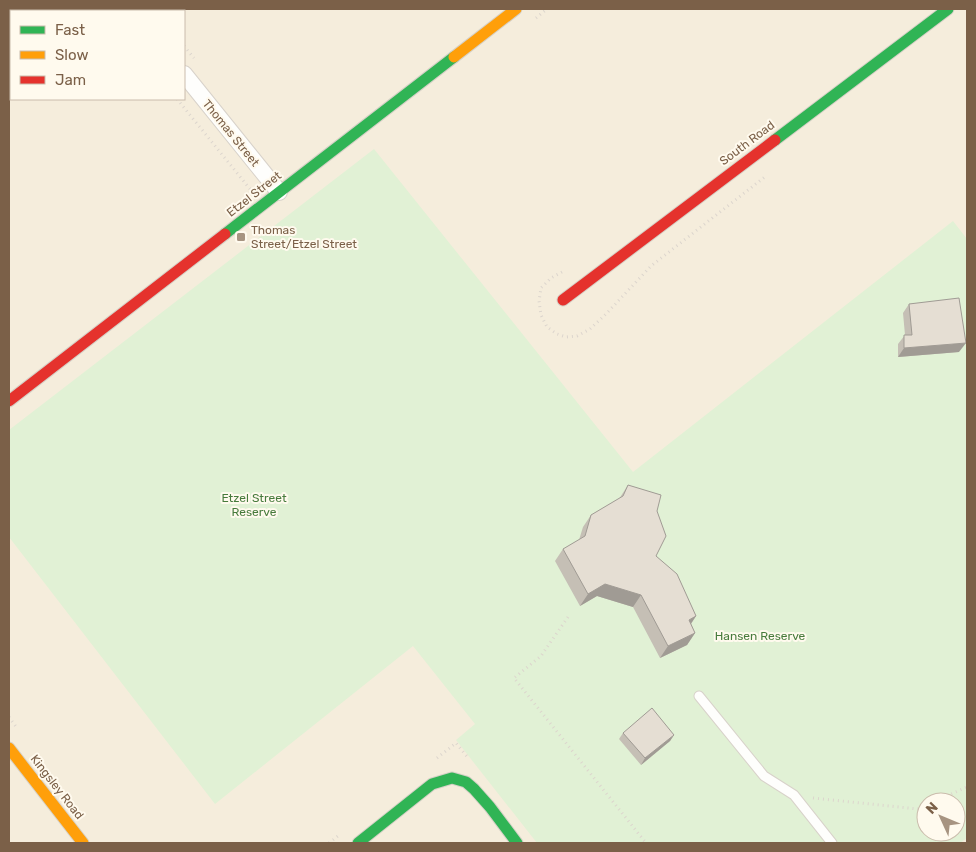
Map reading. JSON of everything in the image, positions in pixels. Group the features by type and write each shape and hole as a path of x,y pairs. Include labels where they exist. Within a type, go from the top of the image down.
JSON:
{"street":[{"name":"Etzel Street","path":"9,401 516,9"},
{"name":"South Road","path":"563,300 948,9"},
{"name":"Thomas Street","path":"185,75 279,192"},
{"name":"Kingsley Road","path":"12,758 83,843"},
{"path":"358,843 432,784 446,778 458,778 470,784 517,843"}],"lane":[{"path":"699,696 764,776 794,795 832,843"}],"path":[{"path":"178,100 252,191"},
{"path":"568,617 541,656 514,678 646,843"},
{"path":"954,792 967,786"},
{"path":"794,795 916,809"}],"shaded area":[{"path":"9,9 967,9 967,843 9,843"}],"green space":[{"path":"374,149 633,472 953,221 967,239 967,838 966,792 916,792 916,842 961,842 537,843 456,740 475,724 413,646 215,804 9,537 9,430"}],"building":[{"path":"959,298 966,343 904,348 904,335 912,335 909,304"},
{"path":"628,485 661,495 657,511 666,536 656,556 677,574 696,616 689,620 695,633 668,646 641,595 605,584 588,594 563,549 585,536 591,515 623,496"},
{"path":"652,708 674,735 645,758 623,733"}],"traffic: fast":[{"path":"775,140 948,9"},
{"path":"225,234 454,57"},
{"path":"358,843 432,784 452,778 466,782 474,789 517,843"}],"traffic: slow":[{"path":"454,57 516,9"},
{"path":"9,748 83,843"}],"traffic: jam":[{"path":"563,300 775,140"},
{"path":"9,401 225,234"}],"place":[{"name":"Thomas Street/Etzel Street","path":"241,237"}],"park label":[{"name":"Etzel Street Reserve","path":"254,505"},
{"name":"Hansen Reserve","path":"760,636"}]}
